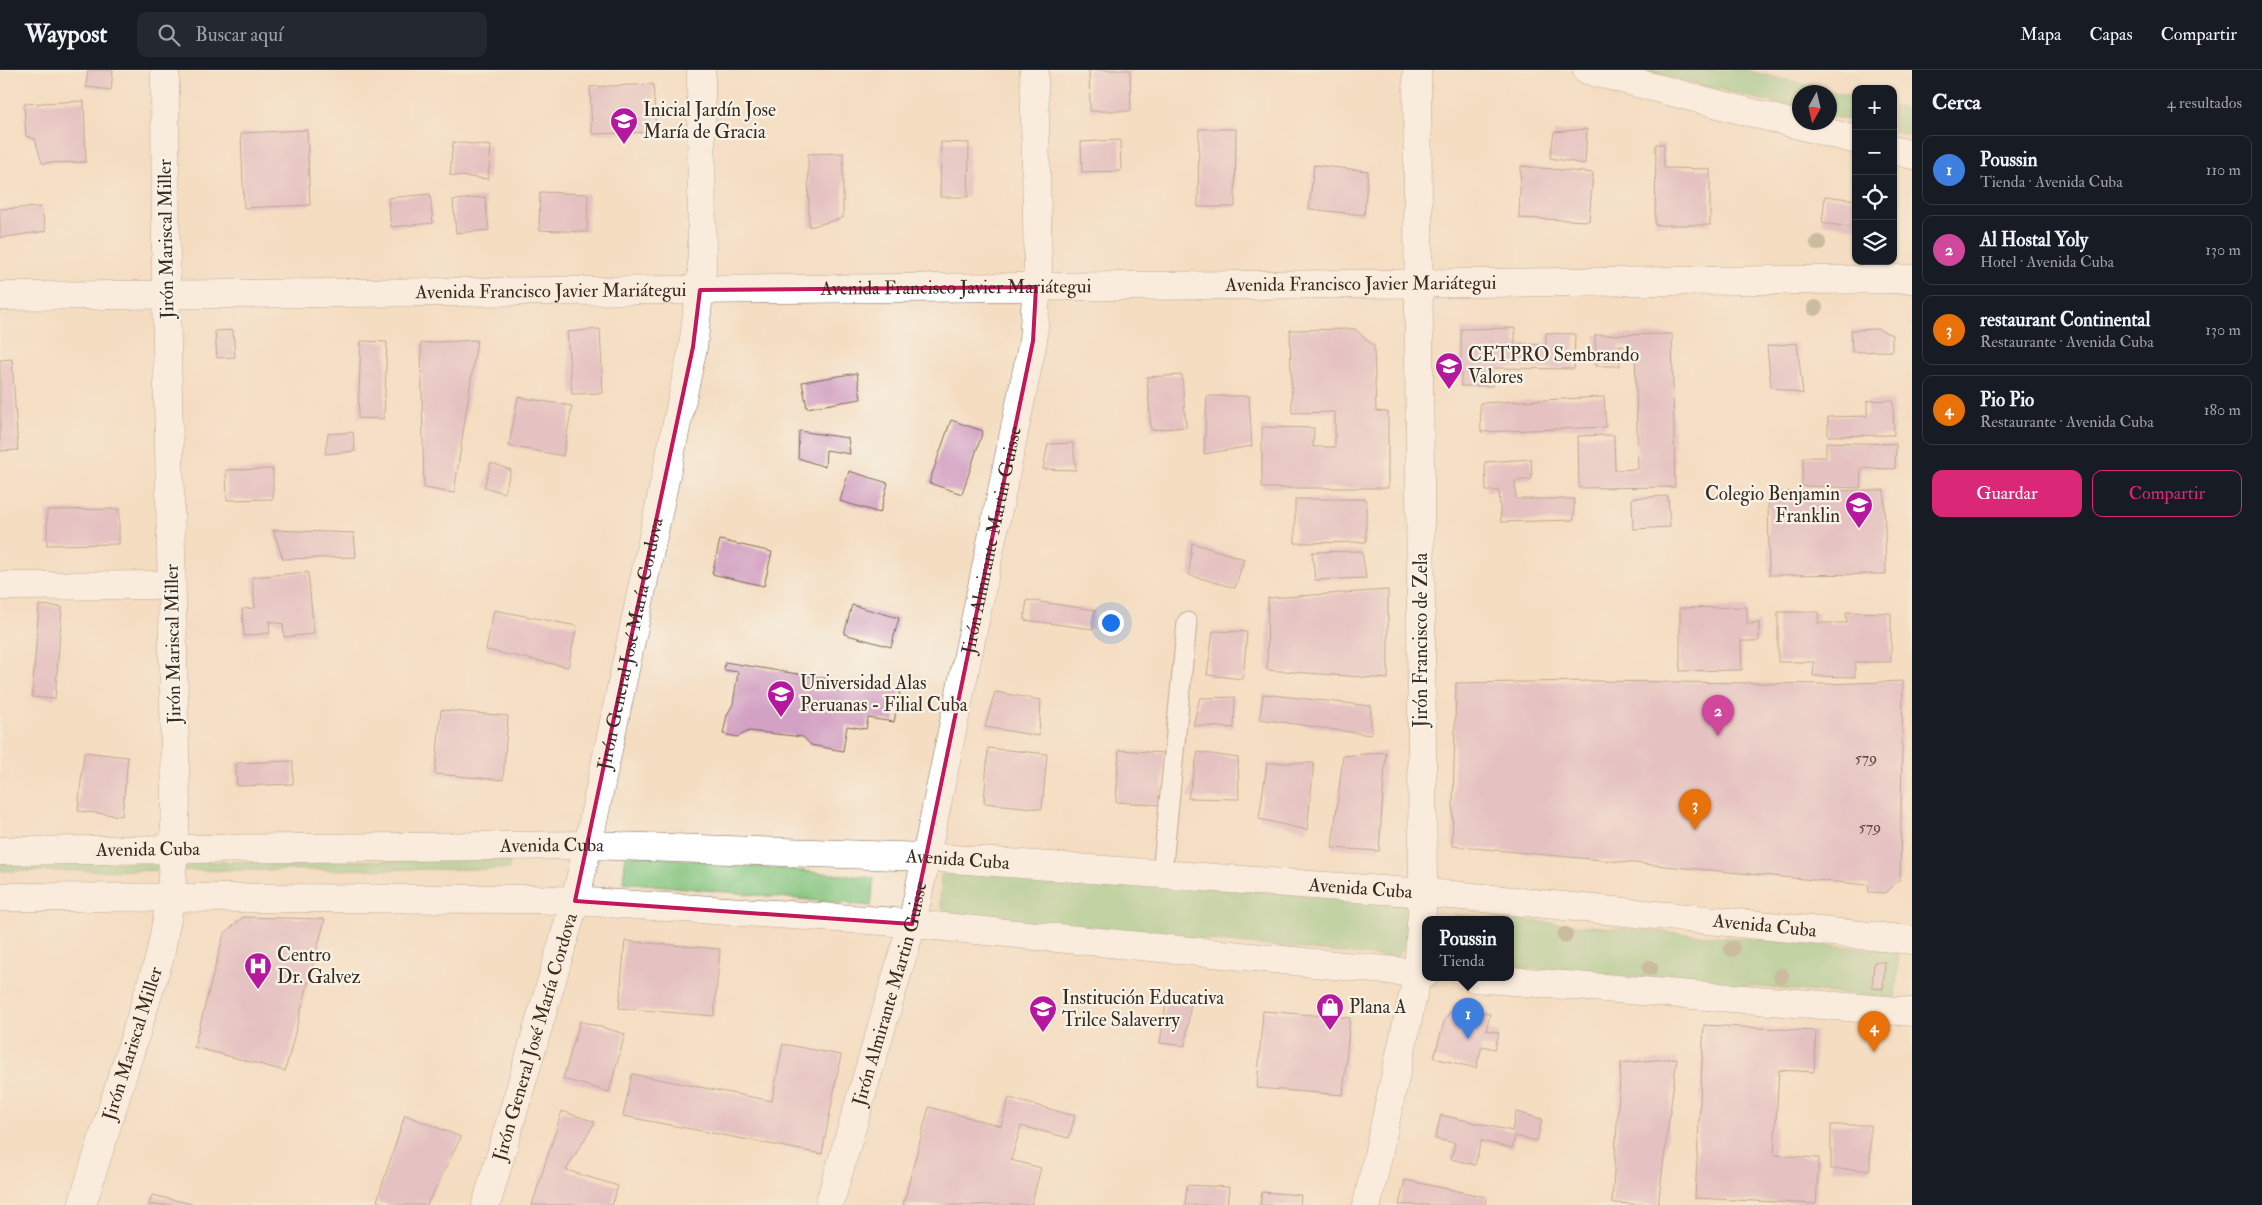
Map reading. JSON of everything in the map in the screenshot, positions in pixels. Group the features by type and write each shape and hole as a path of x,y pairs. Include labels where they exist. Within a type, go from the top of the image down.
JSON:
{"street":[{"name":"Jirón Mariscal Miller","path":"82,1205 160,956 171,897 176,803 166,294 165,70"},
{"name":"Jirón General José María Cordova","path":"486,1205 575,901 693,347 702,270 700,70"},
{"name":"Jirón Almirante Martin Guisse","path":"829,1205 912,924 1033,341 1038,267 1034,70"},
{"name":"Jirón Francisco de Zela","path":"1417,70 1423,916"},
{"path":"1587,70 1852,139"},
{"path":"1897,151 1912,155"},
{"name":"Avenida Francisco Javier Mariátegui","path":"0,296 1912,279"},
{"path":"0,586 171,585"},
{"name":"Avenida Cuba","path":"0,851 588,844 925,857 1423,893 1911,942"},
{"path":"0,897 512,898 575,901 912,924 1422,973"},
{"name":"Jirón Francisco de Zela","path":"1367,1205 1422,973"},
{"path":"1514,981 1911,1011"}],"lane":[{"path":"1162,874 1186,622"}],"highlighted area":[{"path":"1036,287 1033,341 912,924 575,901 693,347 700,290"}],"green space":[{"path":"1640,70 1745,70 1807,85 1792,85 1792,107"},
{"path":"1837,92 1852,96 1852,121 1837,118"},
{"path":"1897,107 1912,111 1912,136 1897,132"},
{"path":"626,854 874,878 871,906 623,882"},
{"path":"509,860 509,869 0,871 0,863"},
{"path":"950,869 1402,902 1411,912 1406,945 1396,958 947,915 940,904 941,875"},
{"path":"1514,920 1899,951 1895,998 1514,967"}],"building":[{"path":"88,70 113,70 111,90 86,87"},
{"path":"1089,70 1130,70 1131,111 1090,111"},
{"path":"653,84 656,132 592,134 590,87"},
{"path":"84,101 86,162 42,163 35,139 26,136 24,104"},
{"path":"1199,129 1236,129 1235,207 1198,207"},
{"path":"1587,129 1585,164 1550,158 1554,132"},
{"path":"307,130 310,205 244,208 241,133"},
{"path":"1120,140 1121,171 1082,172 1081,142"},
{"path":"453,142 491,146 488,179 450,175"},
{"path":"941,142 969,143 968,197 940,197"},
{"path":"1656,144 1664,144 1664,168 1710,169 1710,225 1655,225"},
{"path":"843,153 843,218 809,227 808,154"},
{"path":"1314,165 1368,171 1364,215 1309,209"},
{"path":"1521,166 1593,173 1589,221 1519,218"},
{"path":"540,192 588,194 587,232 539,230"},
{"path":"430,194 433,223 391,227 388,198"},
{"path":"1825,196 1852,199 1852,227 1822,223"},
{"path":"485,197 489,230 456,233 453,200"},
{"path":"41,207 46,231 0,238 0,209"},
{"path":"1515,328 1515,344 1546,345 1546,333 1575,334 1574,369 1492,368 1492,386 1461,386 1461,329"},
{"path":"600,329 603,393 572,394 567,332"},
{"path":"1355,329 1374,346 1376,411 1388,412 1388,488 1262,488 1262,427 1314,428 1313,447 1335,447 1335,412 1292,413 1290,330"},
{"path":"1878,329 1892,335 1892,351 1852,352 1851,330"},
{"path":"233,330 235,357 217,358 215,331"},
{"path":"1672,334 1675,487 1579,488 1578,436 1614,435 1615,470 1638,469 1635,349 1619,345 1620,366 1596,366 1595,335"},
{"path":"477,340 454,493 424,488 421,343"},
{"path":"361,341 387,342 384,419 358,418"},
{"path":"1797,343 1803,394 1771,387 1767,346"},
{"path":"12,359 18,450 0,451 0,360"},
{"path":"857,373 861,399 807,408 802,382"},
{"path":"1182,375 1186,427 1151,430 1147,377"},
{"path":"1207,396 1249,396 1252,446 1204,454"},
{"path":"518,397 572,406 563,456 509,446"},
{"path":"1604,397 1606,427 1481,432 1480,403"},
{"path":"1893,400 1894,435 1828,436 1828,417 1867,416 1867,401"},
{"path":"951,420 983,431 962,494 929,483"},
{"path":"799,431 848,438 850,454 826,450 825,467 798,458"},
{"path":"353,432 355,451 325,454 328,434"},
{"path":"1826,442 1896,444 1895,469 1861,468 1860,488 1802,486 1803,457 1826,457"},
{"path":"1073,443 1076,470 1043,469 1048,444"},
{"path":"1531,459 1532,479 1515,481 1516,499 1574,499 1574,520 1501,522 1499,491 1486,491 1485,462"},
{"path":"491,463 511,470 504,493 484,487"},
{"path":"273,469 273,499 227,500 226,470"},
{"path":"849,471 888,483 880,513 840,501"},
{"path":"1884,490 1886,574 1769,575 1768,492"},
{"path":"1668,496 1670,527 1633,529 1632,498"},
{"path":"1295,499 1366,499 1366,542 1295,543"},
{"path":"119,509 119,544 47,545 47,510"},
{"path":"273,530 354,533 356,557 283,559"},
{"path":"720,540 772,552 764,586 712,574"},
{"path":"1192,543 1244,559 1235,588 1189,575"},
{"path":"1362,551 1366,578 1315,580 1312,552"},
{"path":"308,572 314,634 284,637 283,624 269,621 270,633 244,636 242,609 255,608 252,577"},
{"path":"1388,590 1388,679 1267,670 1268,598"},
{"path":"1027,600 1095,610 1093,629 1024,620"},
{"path":"39,605 62,607 55,699 32,697"},
{"path":"852,605 899,618 891,647 844,634"},
{"path":"1747,607 1747,624 1759,623 1759,641 1741,641 1742,670 1680,671 1680,608"},
{"path":"494,610 577,626 568,667 486,650"},
{"path":"1778,612 1819,612 1818,623 1847,623 1846,612 1891,613 1891,662 1855,662 1855,677 1813,676 1814,662 1778,662"},
{"path":"1213,631 1247,632 1243,679 1207,675"},
{"path":"725,662 900,691 894,722 868,718 866,729 847,726 843,751 811,745 803,737 749,731 737,737 723,734 727,715 733,704 738,672 724,670"},
{"path":"1593,681 1829,684 1903,681 1900,879 1886,893 1869,892 1868,885 1452,846 1456,683"},
{"path":"995,692 1041,700 1039,736 985,727"},
{"path":"1263,694 1371,706 1371,735 1260,719"},
{"path":"1235,697 1234,728 1193,725 1200,698"},
{"path":"441,710 508,716 503,780 435,774"},
{"path":"988,748 1047,754 1042,809 984,803"},
{"path":"1119,750 1164,753 1161,805 1116,802"},
{"path":"84,752 128,757 122,816 78,811"},
{"path":"1198,752 1238,758 1239,799 1188,798"},
{"path":"1386,752 1379,851 1332,848 1343,756"},
{"path":"293,761 293,784 237,786 236,763"},
{"path":"1267,763 1314,763 1307,830 1259,819"},
{"name":"Centro Dr. Galvez","path":"243,917 325,919 285,1071 194,1047 224,934"},
{"path":"625,941 720,949 714,1016 619,1008"},
{"path":"1874,962 1885,962 1883,989 1872,988"},
{"path":"1168,991 1192,995 1185,1046 1160,1043"},
{"path":"1464,1008 1490,1014 1486,1030 1499,1033 1495,1049 1482,1046 1476,1068 1434,1058 1444,1022 1449,1013"},
{"path":"1263,1011 1350,1018 1343,1095 1257,1088"},
{"path":"580,1021 625,1034 609,1092 563,1079"},
{"path":"1704,1025 1816,1031 1814,1072 1779,1070 1774,1155 1819,1158 1816,1204 1695,1198"},
{"path":"783,1044 841,1055 822,1154 623,1116 632,1074 772,1101"},
{"path":"1677,1058 1658,1205 1612,1203 1621,1063"},
{"path":"1009,1098 1075,1116 1069,1138 1021,1126 1011,1160 1041,1168 1031,1205 903,1205 929,1107 1001,1126"},
{"path":"562,1111 595,1122 566,1170 618,1186 612,1205 532,1205"},
{"path":"1516,1112 1542,1119 1537,1141 1515,1136 1512,1148 1481,1141 1475,1165 1451,1159 1455,1143 1435,1139 1441,1115 1512,1131"},
{"path":"405,1115 461,1137 427,1205 389,1205 377,1201"},
{"path":"1831,1125 1870,1125 1870,1170 1831,1169"},
{"path":"1405,1180 1486,1197 1485,1205 1399,1205"},
{"path":"1187,1185 1229,1187 1227,1205 1185,1205"},
{"path":"1262,1192 1301,1195 1300,1205 1260,1205"},
{"path":"152,1195 192,1204 192,1205 149,1205"}],"place":[{"name":"Inicial Jardín Jose María de Gracia","path":"624,145"},
{"name":"CETPRO Sembrando Valores","path":"1449,390"},
{"name":"Colegio Benjamin Franklin","path":"1859,529"},
{"name":"Universidad Alas Peruanas - Filial Cuba","path":"781,718"},
{"name":"Al Hostal Yoly","path":"1718,736"},
{"name":"restaurant Continental","path":"1695,830"},
{"name":"Centro Dr. Galvez","path":"258,990"},
{"name":"Plana A","path":"1330,1031"},
{"name":"Institución Educativa Trilce Salaverry","path":"1043,1033"},
{"name":"Poussin","path":"1468,1039"},
{"name":"Pio Pio","path":"1874,1052"}]}
